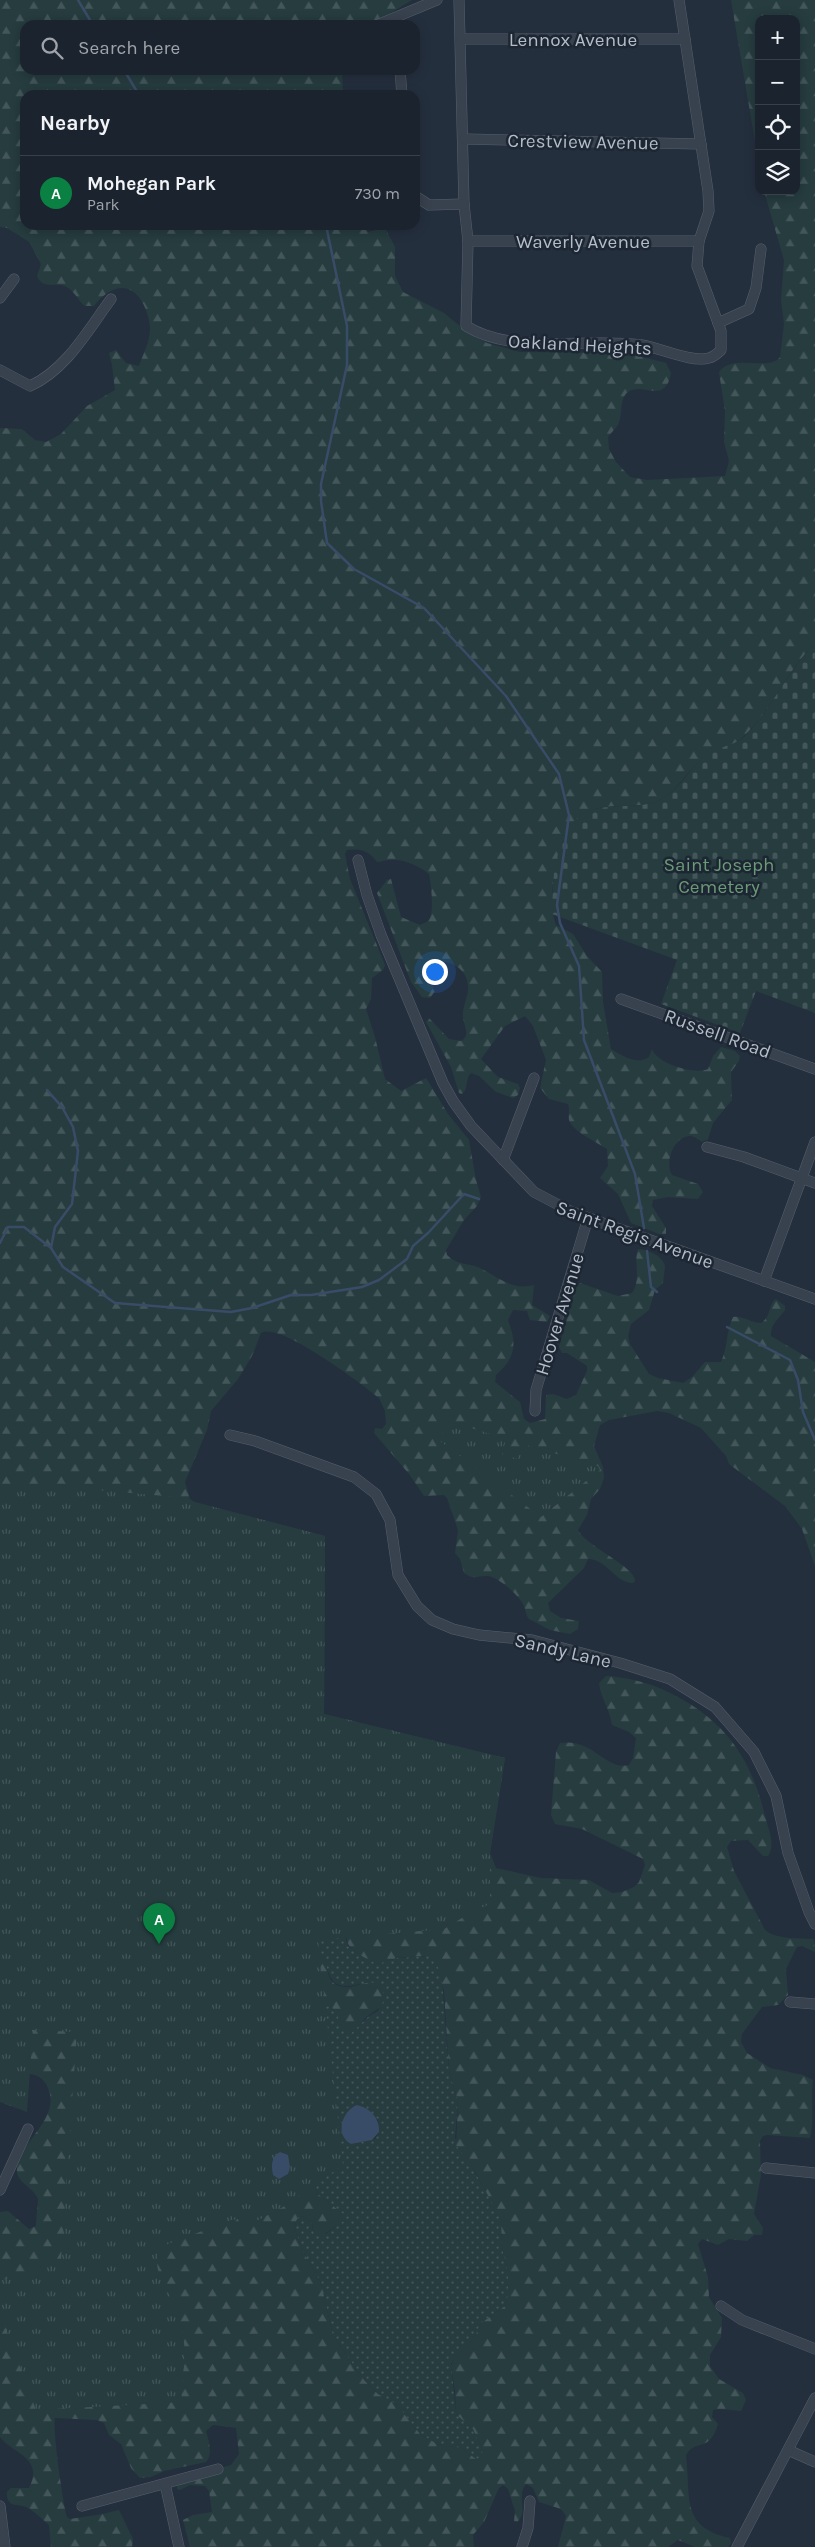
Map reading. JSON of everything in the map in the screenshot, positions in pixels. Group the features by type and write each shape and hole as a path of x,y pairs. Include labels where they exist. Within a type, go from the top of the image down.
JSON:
{"street":[{"path":"398,20 437,0"},
{"name":"Oakland Heights","path":"459,0 462,39 464,204 468,242 466,326 478,333 508,342 641,345 693,358 709,358 721,350 722,331 697,266 699,241 709,211 708,191 679,0"},
{"name":"Lennox Avenue","path":"462,39 685,39"},
{"path":"400,75 402,90"},
{"name":"Crestview Avenue","path":"464,139 701,144"},
{"path":"420,199 429,205 464,204"},
{"name":"Waverly Avenue","path":"468,242 699,241"},
{"path":"718,323 749,309 754,298 761,249"},
{"path":"0,298 14,279"},
{"path":"0,370 30,386 46,379 62,363 111,299"},
{"name":"Saint Regis Avenue","path":"358,860 367,895 381,935 443,1083 461,1114 540,1197 588,1218 815,1300"},
{"name":"Russell Road","path":"621,999 815,1069"},
{"path":"503,1160 534,1078"},
{"path":"764,1281 815,1142"},
{"path":"707,1147 744,1157 815,1183"},
{"name":"Hoover Avenue","path":"535,1411 536,1390 588,1218"},
{"name":"Sandy Lane","path":"230,1435 255,1441 354,1477 376,1494 390,1520 398,1575 417,1606 432,1620 453,1629 479,1635 532,1640 620,1663 670,1680 716,1707 754,1752 776,1796 788,1852 815,1924"},
{"path":"790,2002 815,2004"},
{"path":"0,2190 28,2129"},
{"path":"766,2168 815,2173"},
{"path":"721,2306 742,2320 815,2348"},
{"path":"739,2546 815,2398"},
{"path":"788,2450 815,2462"},
{"path":"82,2506 218,2468"},
{"path":"166,2484 178,2547"},
{"path":"522,2547 528,2528 530,2501"},
{"path":"0,2506 5,2547"}],"green space":[{"path":"0,0 412,0 379,20 20,20 20,75 342,75 343,90 20,90 20,230 367,230 368,232 386,230 395,247 395,276 403,292 444,313 466,331 487,343 520,352 626,353 666,363 671,373 668,383 664,388 658,391 634,389 623,398 618,425 608,437 609,449 616,462 630,477 647,480 725,476 729,461 724,442 725,411 719,372 733,364 768,363 780,357 784,324 781,300 784,260 765,195 800,195 800,15 755,15 755,141 731,0 815,0 815,643 796,665 763,714 744,736 734,744 702,760 665,797 643,805 595,809 585,813 575,821 568,830 558,856 553,886 553,914 556,925 573,934 587,956 602,972 603,1002 611,1049 629,1059 639,1060 649,1057 652,1049 655,1054 668,1064 694,1071 708,1069 713,1056 721,1047 735,1051 740,1056 739,1061 731,1072 732,1100 713,1123 708,1139 702,1142 691,1136 685,1137 675,1145 672,1151 669,1164 672,1175 698,1184 703,1192 698,1199 668,1197 653,1200 652,1206 666,1228 666,1234 659,1234 631,1223 618,1194 600,1178 608,1166 607,1149 571,1124 568,1104 549,1099 540,1088 546,1060 533,1026 525,1016 505,1026 481,1059 498,1077 518,1084 520,1088 518,1095 513,1098 496,1092 479,1076 471,1073 464,1092 462,1094 459,1093 451,1067 426,1022 429,1018 449,1039 461,1041 464,1039 466,1030 463,1014 468,991 466,977 458,967 452,964 439,962 432,964 428,976 435,991 430,998 422,997 411,982 377,893 387,880 391,879 401,917 420,925 430,918 432,899 429,874 405,861 388,860 377,862 368,853 357,849 347,850 345,854 350,879 385,965 383,970 372,978 371,999 366,1009 385,1079 401,1091 426,1078 448,1114 469,1140 481,1197 477,1206 464,1220 446,1250 447,1255 460,1263 480,1268 512,1285 534,1285 532,1305 550,1316 547,1322 530,1320 527,1311 513,1310 508,1320 513,1336 513,1350 508,1362 496,1375 495,1382 520,1402 524,1419 530,1423 545,1419 546,1395 553,1394 567,1399 576,1395 587,1371 587,1366 567,1353 562,1353 559,1347 576,1287 580,1283 618,1296 632,1293 637,1276 636,1260 638,1249 654,1254 661,1259 665,1266 663,1283 655,1290 649,1310 631,1324 628,1336 630,1344 649,1374 658,1378 683,1383 692,1377 705,1362 721,1362 733,1317 761,1323 767,1317 776,1299 785,1306 785,1310 773,1325 771,1336 815,1362 815,1566 802,1529 785,1506 729,1464 726,1456 701,1428 669,1413 657,1411 609,1420 600,1425 594,1446 603,1467 604,1478 600,1489 591,1499 587,1515 578,1530 591,1543 628,1570 633,1575 635,1581 633,1583 627,1582 601,1563 588,1559 584,1568 548,1603 550,1611 561,1618 579,1621 578,1629 570,1634 550,1630 529,1619 520,1600 501,1582 491,1577 473,1577 464,1573 460,1559 455,1553 458,1530 447,1498 444,1495 424,1496 409,1474 374,1433 375,1428 382,1429 386,1424 385,1411 379,1398 356,1380 302,1345 285,1336 271,1332 261,1333 252,1356 238,1379 211,1411 207,1430 185,1482 190,1499 196,1503 325,1536 324,1714 505,1758 490,1853 496,1868 541,1878 589,1880 612,1893 622,1892 634,1887 639,1882 645,1865 643,1859 582,1829 555,1824 551,1815 556,1752 560,1743 582,1745 621,1766 629,1765 633,1758 636,1738 629,1732 612,1725 599,1683 606,1676 646,1683 688,1703 705,1714 720,1728 743,1758 759,1795 769,1831 771,1847 768,1856 763,1856 748,1840 731,1841 727,1847 734,1871 765,1930 782,1937 814,1939 815,1952 802,1946 797,1947 786,1969 788,1995 778,2005 762,2007 742,2034 741,2042 747,2053 770,2068 803,2075 813,2080 810,2138 767,2135 763,2136 760,2141 761,2175 754,2214 763,2228 762,2235 754,2235 747,2241 729,2239 718,2245 702,2239 698,2244 708,2277 709,2297 722,2318 721,2337 710,2355 710,2366 719,2379 743,2393 746,2400 741,2411 713,2410 712,2417 718,2424 711,2439 707,2443 694,2447 686,2455 689,2497 695,2518 714,2533 730,2538 731,2543 728,2547 695,2547 678,2540 668,2547 558,2547 566,2516 561,2509 539,2502 533,2488 526,2484 522,2493 522,2514 517,2522 514,2521 515,2511 508,2489 503,2485 499,2488 484,2522 473,2535 474,2547 190,2547 183,2520 193,2515 212,2512 209,2491 205,2486 190,2485 180,2490 177,2489 177,2485 210,2471 231,2465 239,2454 236,2428 213,2425 206,2431 210,2452 206,2462 164,2471 151,2477 140,2478 131,2468 121,2444 109,2435 104,2423 97,2420 55,2418 58,2466 67,2517 70,2519 119,2510 133,2539 132,2547 51,2547 49,2525 30,2509 14,2505 7,2498 7,2492 11,2488 29,2488 33,2478 33,2469 25,2457 5,2443 0,2437 0,2212 8,2211 29,2229 36,2226 38,2199 18,2176 18,2161 45,2119 50,2108 50,2096 43,2080 38,2076 30,2074 0,1647 0,428 22,429 35,440 46,442 61,434 87,406 115,390 109,353 116,350 126,363 139,366 150,334 146,310 141,300 129,289 115,289 101,298 94,306 85,306 69,288 61,285 44,284 37,276 41,264 29,242 7,228 0,227","holes":["349,1911 346,1932 347,1940 352,1950 377,1964 397,1958 428,1956 437,1964 444,1991 449,2071 458,2101 456,2145 476,2173 501,2220 502,2247 508,2272 508,2296 505,2306 480,2324 475,2337 455,2357 451,2366 456,2411 458,2416 473,2429 483,2451 480,2458 476,2459 461,2448 439,2445 420,2434 397,2405 378,2394 364,2380 333,2336 321,2283 302,2250 294,2226 298,2217 303,2216 312,2223 314,2235 322,2236 345,2220 343,2214 318,2194 315,2185 322,2007 330,2006 344,2029 351,2033 379,2008 384,2000 382,1985 376,1983 371,1982 350,1987 335,1984 330,1978 324,1957 311,1944"]},
{"name":"Saint Joseph Cemetery","path":"815,643 815,1013 756,991 740,1033 661,1004 677,960 552,914 554,877 558,851 568,829 575,820 585,813 607,807 643,805 665,797 707,755 742,739 764,714 796,665"},
{"path":"446,1420 506,1439 502,1454 518,1459 523,1444 598,1466 600,1470 541,1517 440,1441"},
{"path":"0,1484 176,1497 325,1536 324,1714 505,1758 490,1853 490,1904 470,1913 444,1929 318,1940 343,2165 283,2207 241,2229 238,2219 231,2220 163,2246 158,2254 158,2270 177,2310 184,2339 185,2356 182,2402 36,2410 0,2313 0,2281 61,2259 77,2032 33,2030 27,2112 0,2102"},
{"path":"327,1875 348,1946 377,1964 397,1958 428,1956 437,1964 442,1978 449,2071 458,2101 455,2138 501,2220 502,2247 508,2272 508,2296 505,2306 480,2324 475,2337 451,2363 456,2411 458,2416 473,2429 483,2451 480,2458 476,2459 461,2448 439,2445 420,2434 397,2405 378,2394 364,2380 333,2336 321,2283 302,2250 294,2226 298,2217 303,2216 312,2223 313,2231 326,2234 338,2225 343,2214 318,2194 315,2185 325,2006 330,2006 333,2009 351,2033 369,2016 378,2011 383,1997 359,1984 338,1985 329,1974 319,1951 311,1944","holes":["367,2109 378,2120 379,2132 375,2139 351,2144 344,2138 341,2127"]}],"water":[{"path":"357,2105 373,2114 378,2122 379,2132 372,2140 351,2144 346,2140 341,2129 347,2112"},
{"path":"280,2152 288,2155 290,2167 288,2174 279,2179 273,2175 272,2165 273,2159"}],"waterway":[{"path":"78,0 90,20"},
{"path":"127,75 136,90"},
{"path":"327,230 347,326 347,365 321,484 321,501 327,543 354,569 424,608 506,696 559,774 569,815 557,905 560,923 579,966 584,1040 635,1174 644,1228"},
{"path":"47,1090 62,1107 73,1127 78,1151 72,1204 55,1227 51,1248"},
{"path":"0,1243 8,1227 24,1227 51,1248 63,1267 115,1303 231,1312 252,1308 291,1295 311,1295 362,1287 379,1280 407,1259 413,1246 428,1233 464,1194 479,1199"},
{"path":"647,1251 651,1287 657,1292"},
{"path":"727,1327 790,1360 798,1380 803,1412 815,1440"}],"place":[{"name":"Mohegan Park","path":"159,1944"}]}
